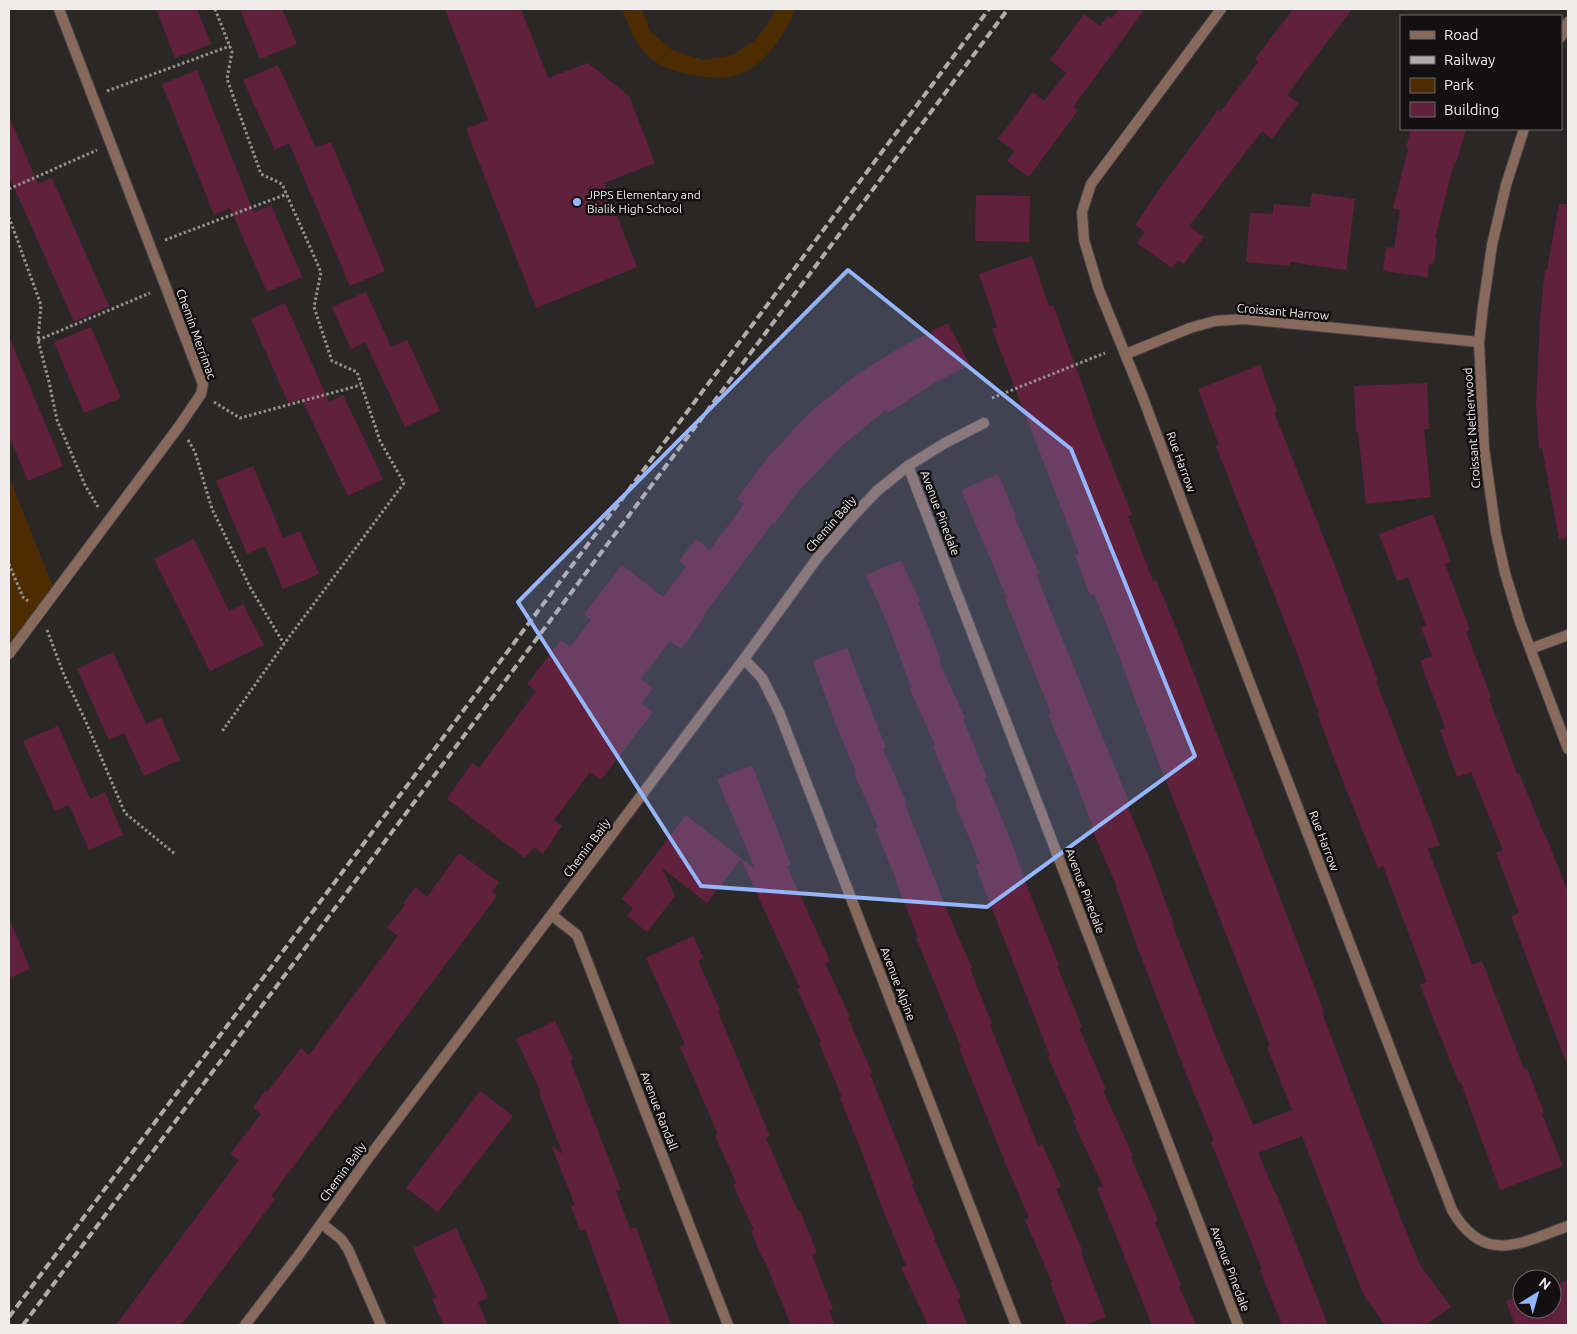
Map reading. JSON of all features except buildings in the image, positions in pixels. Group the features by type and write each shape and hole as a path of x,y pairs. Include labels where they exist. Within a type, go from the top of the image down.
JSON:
{"street":[{"name":"Chemin Merrimac","path":"9,654 180,425 201,394 203,384 59,9"},
{"path":"1126,354 1099,290 1084,240 1082,212 1091,184 1221,9"},
{"path":"1562,35 1568,22"},
{"name":"Croissant Netherwood","path":"1524,130 1506,185 1492,245 1480,342 1484,448 1488,487 1505,573 1520,622 1568,749"},
{"name":"Croissant Harrow","path":"1126,354 1190,328 1215,321 1244,319 1480,342"},
{"name":"Rue Harrow","path":"1126,354 1452,1210 1459,1223 1468,1233 1480,1241 1493,1246 1523,1243 1568,1226"},
{"name":"Chemin Baily","path":"245,1325 322,1224 369,1157 553,916 744,660 818,557 878,490 908,466 946,442 984,424"},
{"name":"Avenue Pinedale","path":"908,466 1238,1325"},
{"path":"1530,649 1568,635"},
{"name":"Avenue Alpine","path":"744,660 762,678 779,712 1016,1325"},
{"name":"Avenue Randall","path":"553,916 577,935 728,1325"},
{"path":"322,1224 341,1239 348,1249 381,1325"}],"path":[{"path":"215,9 232,52 227,79 262,174 282,184 321,272 314,307 332,361 357,372 380,441 404,483 284,644 221,733"},
{"path":"93,96 230,46"},
{"path":"9,189 111,144"},
{"path":"150,245 287,194"},
{"path":"9,217 41,305 38,340 49,382 56,420 85,485 106,523"},
{"path":"38,340 166,286"},
{"path":"992,398 1105,353"},
{"path":"201,394 240,418 361,385"},
{"path":"180,425 195,452 212,509 251,589 284,644"},
{"path":"9,564 24,597 40,612 64,676 86,722 124,813 175,854"}],"highlighted area":[{"path":"848,270 1071,449 1195,756 987,907 701,886 518,602"}],"green space":[{"path":"622,9 642,9 650,31 672,50 703,60 733,55 754,41 767,25 776,9 795,9 781,37 767,55 751,69 743,73 731,77 718,78 684,73 667,68 654,61 638,43"},
{"path":"9,477 55,592 9,653"}],"railway":[{"path":"9,1317 989,9"},
{"path":"23,1325 1008,9"}],"place":[{"name":"JPPS Elementary and Bialik High School","path":"577,202"}]}
